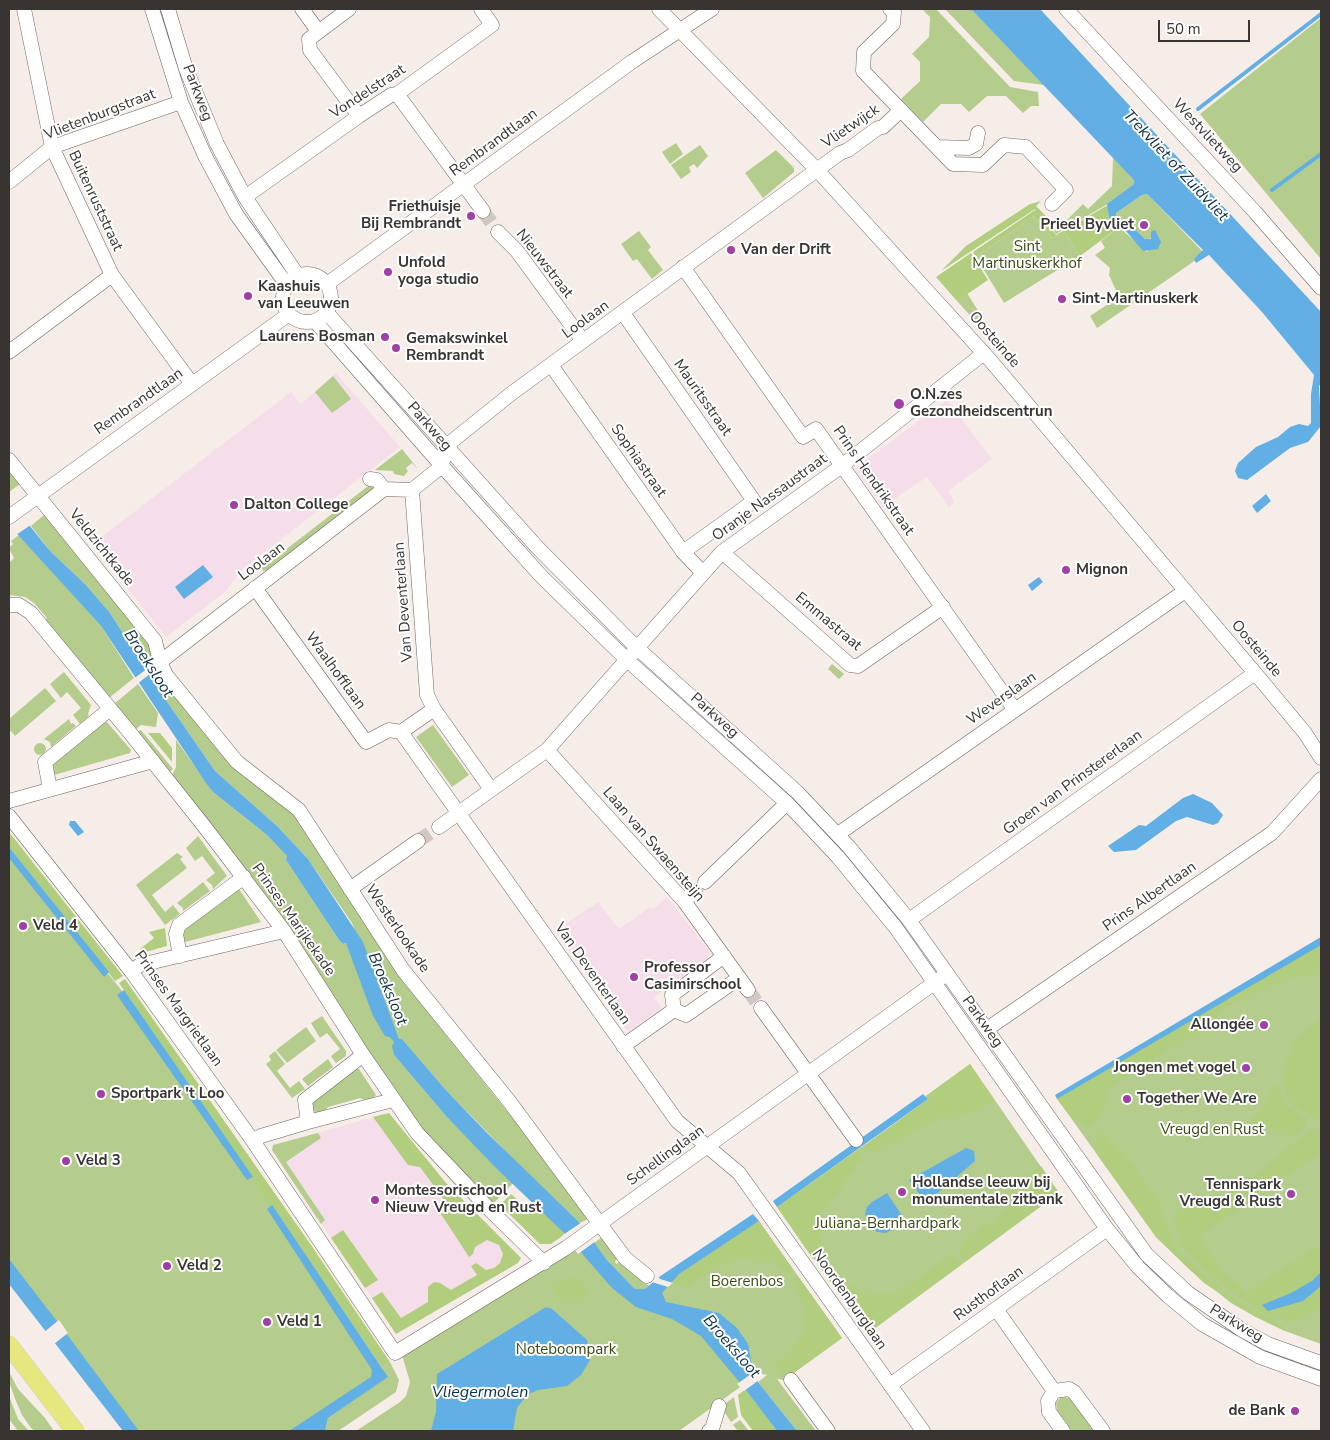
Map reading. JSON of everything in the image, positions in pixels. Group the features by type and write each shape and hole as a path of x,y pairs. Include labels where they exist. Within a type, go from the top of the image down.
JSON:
{"main road":[{"path":"9,1345 75,1431"}],"street":[{"name":"Buitenruststraat","path":"24,9 52,147 112,275 192,384"},
{"name":"Parkweg","path":"152,9 181,102 205,156 236,214 287,286"},
{"name":"Parkweg","path":"168,9 197,97 217,144 245,198 298,276"},
{"path":"302,9 318,31"},
{"path":"349,9 309,39 310,50 359,116"},
{"name":"Vondelstraat","path":"245,198 359,116 391,95 397,94 492,25 481,9"},
{"name":"Oosteinde","path":"659,9 818,170 984,353 1305,732 1321,758"},
{"name":"Rembrandtlaan","path":"328,284 632,61 712,9"},
{"name":"Vlietwijck","path":"890,9 894,12 893,24 864,52 863,71 953,164 983,164 1004,145 1026,147 1066,190 1052,204"},
{"name":"Westvlietweg","path":"1066,9 1255,212 1321,288"},
{"path":"397,94 483,212"},
{"name":"Vlietenburgstraat","path":"9,182 52,147 181,102"},
{"name":"Vlietwijck","path":"818,170 840,153 848,150 859,140 883,127 901,110"},
{"path":"937,147 969,148 976,144 978,133"},
{"name":"Loolaan","path":"446,446 583,341 818,170"},
{"name":"Nieuwstraat","path":"498,232 517,251 583,341"},
{"name":"Prins Hendrikstraat","path":"683,267 803,437 816,429 843,465 1015,710"},
{"path":"9,352 112,275"},
{"path":"314,275 328,284 332,299 321,317 304,322 289,314 283,300 287,286 298,276 314,275"},
{"name":"Mauritsstraat","path":"623,313 754,501"},
{"name":"Rembrandtlaan","path":"9,517 289,314"},
{"name":"Parkweg","path":"321,317 446,446 537,547 636,647 772,768 838,834 909,920 1147,1255 1188,1294 1242,1330 1268,1344 1321,1363"},
{"name":"Parkweg","path":"321,317 442,466 542,577 626,659 786,803 865,889 935,983 1108,1229 1153,1282 1202,1324 1260,1357 1321,1379"},
{"name":"Oranje Nassaustraat","path":"636,647 722,552 843,465 984,353"},
{"name":"Sophiastraat","path":"551,365 683,552 703,573"},
{"path":"370,479 377,480 384,489 412,490 442,466 446,446"},
{"name":"Veldzichtkade","path":"9,460 32,499 155,641 160,662"},
{"name":"Loolaan","path":"160,662 384,489"},
{"name":"Van Deventerlaan","path":"412,490 427,695 434,709 490,788"},
{"name":"Oranje Nassaustraat","path":"683,552 754,501"},
{"name":"Emmastraat","path":"722,552 850,665 858,666 943,608"},
{"name":"Waalhofflaan","path":"255,588 366,742 389,730 401,732"},
{"name":"Weverslaan","path":"838,834 1185,591"},
{"name":"Prinses Marijkekade","path":"9,606 19,605 31,613 153,761 244,877 284,931 363,1055 417,1133 453,1172 544,1263"},
{"path":"439,827 490,788 547,750 636,647"},
{"name":"Westerlookade","path":"160,662 166,675 239,766 299,810 403,970 509,1101 596,1227 625,1258 647,1276"},
{"name":"Groen van Prinstererlaan","path":"909,920 1255,673"},
{"path":"50,789 45,762 110,709"},
{"path":"401,732 434,709"},
{"name":"Van Deventerlaan","path":"401,732 677,1121 707,1146"},
{"name":"Laan van Swaensteijn","path":"547,750 684,901 748,990"},
{"path":"9,801 153,761"},
{"name":"Prins Albertlaan","path":"987,1029 1272,833 1321,779"},
{"path":"684,901 786,803"},
{"name":"Prinses Margrietlaan","path":"9,816 131,971 253,1141 395,1353"},
{"path":"350,889 418,841"},
{"path":"180,956 176,934 179,925 244,877"},
{"path":"131,971 140,965 284,931"},
{"path":"674,1010 672,995 724,956"},
{"name":"Schellinglaan","path":"395,1353 566,1248 948,974"},
{"path":"674,1010 686,1015 739,978"},
{"path":"761,1008 856,1140"},
{"path":"623,1046 674,1010"},
{"path":"308,1122 305,1100 363,1055"},
{"path":"253,1141 261,1136 308,1122 393,1100"},
{"name":"Noordenburglaan","path":"707,1146 739,1173 923,1431"},
{"name":"Rusthoflaan","path":"890,1385 1108,1229"},
{"path":"996,1309 1054,1391"},
{"path":"791,1380 828,1431"},
{"path":"1063,1431 1049,1412 1048,1402 1054,1391 1062,1389 1074,1392 1103,1431"},
{"path":"709,1431 712,1429 719,1406"}],"shaded area":[{"name":"Dalton College","path":"336,373 400,447 243,569 224,593 166,637 92,544 291,392 301,404"},
{"path":"947,400 992,459 948,491 955,502 949,507 927,477 883,507 855,468"},
{"name":"Professor Casimirschool","path":"667,897 710,952 708,958 654,997 662,1008 628,1032 555,931 598,902 619,929 650,907 653,909"},
{"path":"389,1113 446,1183 521,1258 518,1263 396,1334 272,1150 273,1145"}],"green space":[{"path":"922,9 936,9 1010,87 1038,92 1039,106 1031,106 1023,113 1006,96 987,96 969,112 961,104 941,104 923,122 901,99 920,81 920,62 912,54 929,37 930,17"},
{"path":"945,9 971,9 1044,85 1014,81"},
{"path":"1321,18 1321,259 1200,114"},
{"path":"676,143 683,154 670,164 662,152"},
{"path":"700,145 708,156 697,168 694,164 689,167 691,172 681,179 671,165"},
{"path":"776,150 794,168 794,172 763,198 745,173"},
{"path":"1113,158 1135,180 1134,184 1106,205 1056,234 1044,220 1047,217 1051,221 1058,216 1065,222 1083,204 1088,209 1112,186"},
{"path":"1147,194 1203,252 1193,262 1097,328 1090,316 1119,297 1109,275 1110,268 1095,255 1105,248 1101,241 1119,227 1147,252 1152,236 1149,240 1145,239 1131,225 1116,216 1116,213 1142,195"},
{"path":"1041,201 1036,206 1047,217 1043,220 1056,235 1108,205 1109,217 1119,227 1080,256 1065,233 1052,238 1034,216 976,257 973,252 1035,210 1036,212 1035,209 941,271 966,246 1030,204"},
{"name":"Sint Martinuskerkhof","path":"1034,216 1052,238 1065,233 1080,256 1004,303 976,257"},
{"path":"639,231 651,247 648,250 663,270 652,279 637,259 633,261 621,244"},
{"path":"971,253 988,280 957,301 936,277"},
{"path":"967,293 982,317 976,322 957,301"},
{"path":"333,376 351,399 332,413 315,392"},
{"path":"402,449 418,469 412,463 406,468 408,471 404,476 394,474 393,471 375,470"},
{"path":"9,469 20,484 9,492"},
{"path":"372,483 375,488 267,570 263,571 262,568"},
{"path":"44,515 150,645 155,670 235,770 296,816 405,984 522,1130 588,1219 580,1223 521,1167 445,1089 402,1039 399,1039 352,923 308,859 277,826 215,771 159,690 110,613 85,584 50,551 31,526"},
{"path":"19,535 101,626 134,678 110,697 108,697 44,621 47,618 34,603 25,597 9,595 9,563 14,558 9,548 13,544 11,541"},
{"path":"832,664 844,674 839,679 828,669"},
{"path":"64,672 91,705 89,716 80,724 73,715 81,708 67,692 61,698 50,684"},
{"path":"138,684 158,713 156,727 141,725 135,730 114,704"},
{"path":"45,688 56,701 15,736 9,729 9,719"},
{"path":"69,719 71,724 73,723 76,726 51,747 50,742 44,739"},
{"path":"106,721 131,750 130,753 54,775 52,768 54,764"},
{"path":"433,725 469,775 452,787 416,737"},
{"path":"141,730 173,769 169,772 137,732"},
{"path":"148,733 160,733 172,748 172,762"},
{"path":"176,740 213,792 267,835 287,856 286,860 339,940 343,944 346,943 394,1042 394,1055 446,1116 513,1183 492,1205 431,1140 405,1107 172,775 176,767"},
{"path":"38,743 42,743 46,749 42,755 38,755 34,751 34,747"},
{"path":"9,832 123,976 115,981 9,847"},
{"path":"198,836 227,876 213,889 212,885 206,880 215,873 202,856 195,861 186,848"},
{"name":"Sportpark 't Loo","path":"9,852 123,992 251,1178 253,1177 272,1205 270,1207 384,1374 298,1431 130,1431 9,1272"},
{"path":"177,853 183,857 180,859 187,868 152,895 165,912 173,905 180,914 165,925 136,885"},
{"path":"203,882 210,891 183,911 183,908 177,903"},
{"path":"239,889 261,922 185,942 182,936 185,928"},
{"path":"165,928 167,946 142,953 140,949 154,938 149,932"},
{"name":"Vreugd en Rust","path":"1321,937 1321,1344 1285,1331 1254,1316 1231,1303 1190,1270 1156,1237 1056,1097"},
{"path":"1321,945 1321,973 1285,979 1225,1007 1204,1032 1170,1047 1117,1081 1109,1092 1100,1118 1089,1128 1083,1122 1079,1123 1077,1120 1073,1120 1057,1099"},
{"path":"125,979 311,1245 390,1362 382,1368 119,983"},
{"path":"322,1016 346,1051 346,1056 336,1063 331,1056 340,1049 327,1033 320,1038 311,1023"},
{"path":"1321,1018 1321,1118 1316,1119 1291,1103 1286,1096 1283,1077 1284,1067 1295,1041"},
{"path":"306,1027 316,1041 287,1063 276,1050"},
{"path":"275,1051 285,1064 277,1071 290,1088 299,1081 305,1089 292,1098 266,1064 271,1060 269,1056"},
{"path":"328,1059 333,1067 308,1086 302,1079"},
{"name":"Juliana-Bernhardpark","path":"970,1064 1059,1193 867,1334 777,1207 928,1100 926,1096"},
{"path":"970,1064 995,1101 973,1112 943,1117 928,1123 875,1152 866,1149 864,1146 928,1099 926,1096"},
{"path":"356,1069 359,1069 376,1095 373,1098 365,1100 360,1098 328,1107 325,1111 319,1113 313,1111 312,1104"},
{"path":"1275,1085 1278,1086 1287,1106 1307,1120 1306,1126 1291,1137 1271,1129 1248,1126 1249,1122 1260,1111"},
{"path":"389,1113 446,1183 521,1258 518,1263 396,1334 372,1298 382,1292 401,1318 428,1302 428,1287 434,1282 440,1283 451,1290 477,1275 471,1266 476,1263 486,1270 494,1268 500,1263 503,1254 499,1245 487,1240 475,1247 473,1254 469,1257 439,1211 448,1205 420,1167 408,1165 373,1117"},
{"path":"1321,1125 1321,1152 1199,1236 1225,1275 1246,1293 1321,1244 1321,1272 1312,1281 1291,1293 1262,1305 1303,1301 1321,1286 1321,1308 1296,1320 1286,1321 1263,1312 1238,1296 1210,1274 1181,1245 1174,1216 1178,1211 1229,1195 1257,1176 1291,1145"},
{"path":"1102,1131 1124,1153 1157,1198 1177,1252 1231,1297 1283,1326 1285,1331 1254,1316 1204,1283 1156,1237 1096,1153 1095,1146 1098,1141 1095,1135"},
{"path":"318,1133 321,1138 286,1162 325,1220 321,1224 272,1150 273,1145"},
{"path":"859,1149 863,1160 855,1164 856,1167 824,1210 821,1209 819,1228 822,1253 813,1259 777,1207"},
{"path":"1041,1166 1059,1193 965,1262 959,1253 961,1244 968,1237 994,1222 995,1219 1018,1204 1021,1198 1021,1178"},
{"path":"511,1194 529,1210 535,1204 565,1234 551,1244 540,1244 500,1205"},
{"name":"Boerenbos","path":"759,1221 842,1338 784,1380 777,1379 816,1431 797,1431 758,1382 767,1375 753,1372 661,1303 656,1291 701,1257"},
{"path":"759,1221 794,1271 789,1275 775,1263 750,1257 734,1259 713,1267 689,1286 670,1282"},
{"path":"343,1230 378,1280 365,1288 331,1238"},
{"path":"602,1237 618,1259 615,1261 616,1264 620,1262 649,1286 645,1289 635,1289 607,1260 594,1243"},
{"name":"Noteboompark","path":"578,1245 626,1294 701,1325 750,1380 679,1431 356,1431 406,1396 410,1382 402,1355"},
{"path":"948,1256 953,1256 961,1265 867,1334 817,1263 825,1257 834,1271 849,1285 865,1293 878,1295 893,1294 925,1275"},
{"path":"797,1275 842,1338 784,1380 775,1365 792,1349 801,1336 804,1323 805,1309 792,1280"},
{"path":"571,1277 579,1279 590,1291 581,1301 577,1298 569,1301 564,1299 562,1302 550,1287"},
{"path":"390,1362 399,1380 396,1392 338,1431 325,1431 328,1418 387,1377 382,1368"},
{"path":"9,1372 18,1389 45,1418 54,1431 35,1431 31,1428 22,1415 16,1401 9,1382"},
{"path":"746,1389 777,1431 753,1431 741,1415 738,1395"},
{"path":"9,1396 18,1419 29,1431 18,1431 9,1419"},
{"path":"734,1397 738,1417 731,1422 721,1407"},
{"path":"1060,1398 1071,1399 1094,1431 1072,1431 1057,1410 1056,1403"},
{"path":"740,1420 749,1431 738,1431 733,1425"}],"water":[{"name":"Trekvliet of Zuidvliet","path":"971,9 1040,9 1321,312 1321,384 1319,386 1321,426 1308,442 1290,448 1247,480 1238,478 1235,471 1238,463 1256,447 1278,437 1290,427 1299,424 1308,426 1311,423 1311,394 1314,375 1262,312 1209,255 1196,263 1194,259 1203,250 1147,194 1142,195 1116,213 1116,216 1131,225 1145,239 1151,239 1151,232 1155,230 1161,242 1158,249 1143,251 1125,230 1113,223 1109,217 1107,204 1134,184 1134,180"},
{"path":"1266,494 1271,501 1257,513 1252,506"},
{"name":"Broeksloot","path":"9,500 50,551 85,584 110,613 159,690 215,771 277,826 308,859 363,942 399,1039 402,1039 445,1089 487,1133 580,1223 607,1260 635,1289 645,1289 659,1277 753,1214 759,1221 679,1274 662,1293 666,1302 719,1313 737,1328 748,1344 753,1372 758,1382 797,1431 777,1431 701,1336 672,1319 636,1307 612,1288 565,1234 496,1168 446,1116 394,1055 392,1046 394,1042 390,1037 385,1036 373,1016 346,943 343,944 339,940 286,860 287,856 267,835 213,792 101,626 9,525"},
{"path":"203,565 213,577 184,599 175,587"},
{"path":"1039,577 1043,582 1032,591 1028,585"},
{"path":"1193,794 1212,803 1223,815 1218,823 1213,825 1187,817 1176,821 1136,850 1114,852 1108,846 1139,825 1146,826 1183,798"},
{"path":"70,821 75,821 84,832 78,836 69,825"},
{"path":"9,847 109,972 104,977 9,858"},
{"path":"1321,937 1321,945 1057,1099 1055,1095"},
{"path":"124,990 253,1177 247,1180 117,995"},
{"path":"923,1094 928,1099 777,1207 773,1201"},
{"path":"966,1148 974,1151 975,1161 926,1203 909,1180"},
{"path":"887,1193 905,1220 885,1233 871,1229 865,1215 867,1207 872,1202"},
{"path":"272,1205 388,1377 328,1418 325,1431 289,1431 371,1377 372,1370 267,1209"},
{"path":"9,1259 139,1431 123,1431 9,1284"},
{"path":"1321,1272 1321,1286 1303,1301 1268,1311 1262,1305 1291,1293 1312,1281"},
{"name":"Vliegermolen","path":"546,1307 552,1309 587,1340 590,1360 581,1375 567,1386 538,1390 527,1395 517,1408 513,1431 431,1431 436,1412 437,1374"}],"pier":[{"path":"9,498 32,524 16,535 9,528"},
{"path":"148,668 151,673 136,685 132,680"},
{"path":"582,1222 596,1241 578,1254 563,1235"},
{"path":"658,1277 673,1283 668,1287 652,1282"},
{"path":"59,1320 68,1333 54,1344 43,1333"},
{"path":"754,1372 759,1380 744,1391 737,1384"}],"waterway":[{"path":"1198,109 1321,14"},
{"path":"1272,190 1321,154"}],"tunnel":[{"path":"483,211 498,232"},
{"path":"418,841 439,827"},
{"path":"748,990 761,1008"}],"place":[{"name":"Friethuisje Bij Rembrandt","path":"471,216"},
{"name":"Prieel Byvliet","path":"1144,225"},
{"name":"Van der Drift","path":"731,250"},
{"name":"Unfold yoga studio","path":"388,272"},
{"name":"Kaashuis van Leeuwen","path":"248,296"},
{"name":"Sint-Martinuskerk","path":"1062,299"},
{"name":"Laurens Bosman","path":"385,337"},
{"name":"Gemakswinkel Rembrandt","path":"396,348"},
{"name":"O.N.zes Gezondheidscentrun","path":"899,404"},
{"name":"Dalton College","path":"234,505"},
{"name":"Mignon","path":"1066,570"},
{"name":"Veld 4","path":"23,926"},
{"name":"Professor Casimirschool","path":"634,977"},
{"name":"Allongée","path":"1264,1025"},
{"name":"Jongen met vogel","path":"1246,1068"},
{"name":"Sportpark 't Loo","path":"101,1094"},
{"name":"Together We Are","path":"1127,1099"},
{"name":"Veld 3","path":"66,1161"},
{"name":"Hollandse leeuw bij monumentale zitbank","path":"902,1192"},
{"name":"Tennispark Vreugd & Rust","path":"1291,1194"},
{"name":"Montessorischool Nieuw Vreugd en Rust","path":"375,1200"},
{"name":"Veld 2","path":"167,1266"},
{"name":"Veld 1","path":"267,1322"},
{"name":"de Bank","path":"1295,1411"}]}
